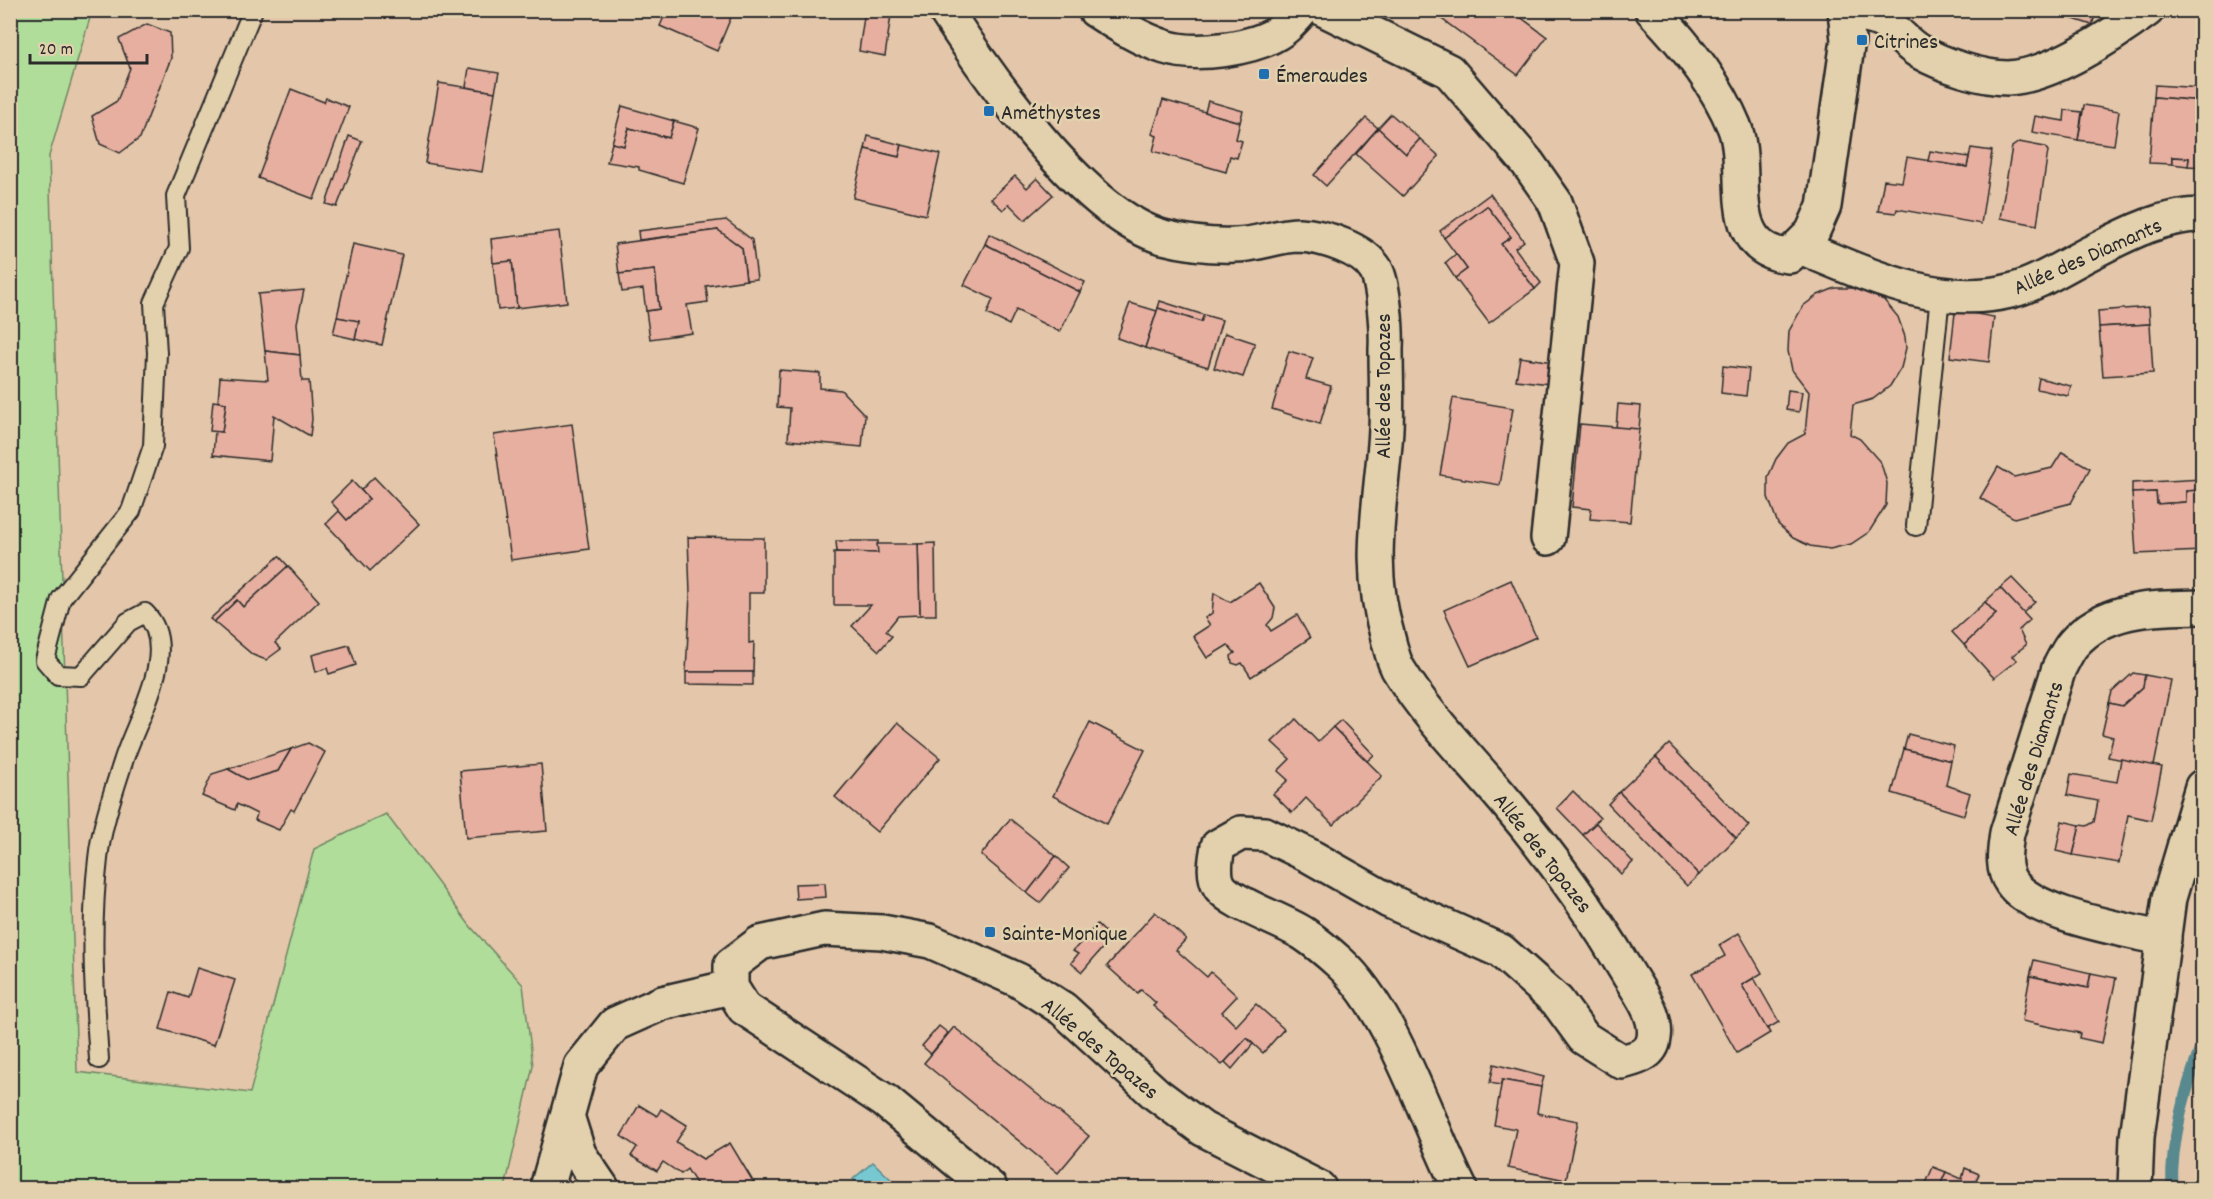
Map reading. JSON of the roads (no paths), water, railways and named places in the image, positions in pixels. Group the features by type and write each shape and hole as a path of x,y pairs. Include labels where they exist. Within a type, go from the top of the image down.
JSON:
{"main road":[{"name":"Allée des Topazes","path":"945,10 1003,95 1064,164 1123,219 1158,235 1194,244 1240,246 1300,235 1325,240 1350,247 1376,270 1387,326 1386,439 1374,547 1379,607 1397,667 1425,708 1552,857 1594,916 1651,1013 1655,1036 1650,1049 1639,1058 1622,1062 1600,1051 1584,1038 1557,1001 1501,951 1389,901 1308,855 1264,834 1241,833 1218,846 1215,868 1220,887 1254,909 1303,933 1341,964 1371,1001 1396,1046 1460,1188"},
{"path":"1095,10 1131,33 1167,48 1207,52 1246,45 1281,31 1302,10"},
{"path":"1325,10 1449,71 1527,162 1555,202 1577,263 1548,538"},
{"path":"1652,10 1678,37 1712,83 1736,129 1745,224 1761,248 1774,254 1788,256 1800,247 1812,233 1824,206 1848,40 1846,12 1868,16 1887,24 1909,46 1940,63 2008,78 2051,68 2124,20 2147,10"},
{"name":"Allée des Diamants","path":"1800,247 1898,284 1940,296 1977,297 2012,291 2134,230 2161,220 2202,215"},
{"name":"Allée des Diamants","path":"2164,939 2042,908 2023,896 2010,881 2004,858 2007,833 2059,668 2073,644 2118,615 2143,608 2202,608"},
{"path":"2135,1188 2137,1137 2169,898 2202,787"},
{"name":"Allée des Topazes","path":"731,987 731,965 760,943 824,929 882,932 930,941 1018,980 1063,1009 1147,1087 1203,1129 1318,1188"},
{"path":"547,1188 581,1066 615,1024 662,1003 731,987 744,1008 885,1101 990,1188"},
{"path":"568,1119 579,1154 602,1188"}],"lane":[{"path":"99,1059 91,957 98,857 123,761 159,667 155,623 146,614 128,622 81,676 58,675 45,660 61,599 131,511 153,446 156,353 154,303 179,248 176,196 253,10"},
{"path":"1916,526 1940,296"}],"water":[{"path":"873,1162 900,1188 862,1188 853,1179"}],"waterway":[{"path":"2172,1188 2172,1169 2180,1115 2202,1044"}],"place":[{"name":"Citrines","path":"1862,40"},
{"name":"Émeraudes","path":"1264,74"},
{"name":"Améthystes","path":"989,111"},
{"name":"Sainte-Monique","path":"990,932"}]}
